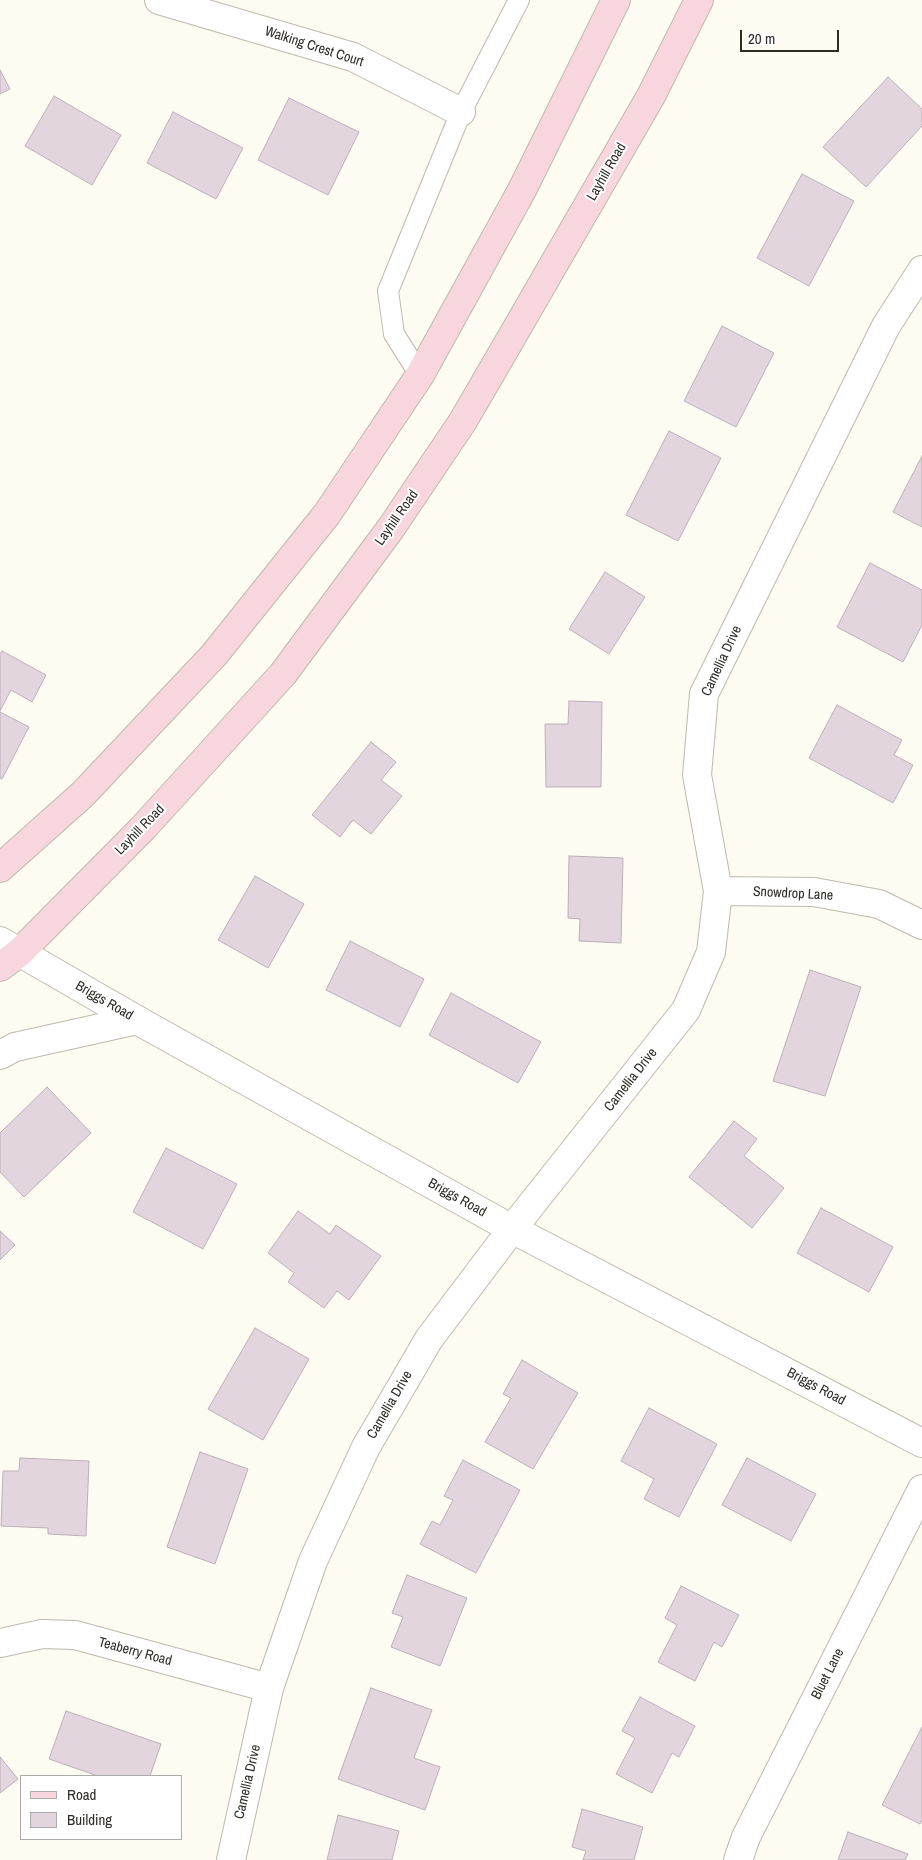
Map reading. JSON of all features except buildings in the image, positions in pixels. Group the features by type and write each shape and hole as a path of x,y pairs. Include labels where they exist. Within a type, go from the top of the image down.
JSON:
{"main road":[{"path":"0,868 83,794 214,655 327,514 420,375 522,190 616,0"},
{"name":"Layhill Road","path":"7,953 143,828 283,674 391,528 463,421 651,96 700,0"}],"street":[{"name":"Walking Crest Court","path":"159,0 353,57 461,112"},
{"name":"Camellia Drive","path":"231,1860 269,1688 313,1561 366,1447 429,1338 512,1229 686,1010 711,952 718,891 697,775 704,694 886,326 922,270"},
{"name":"Snowdrop Lane","path":"718,891 814,892 879,904 922,925"},
{"name":"Briggs Road","path":"7,953 136,1020 512,1229 922,1443"},
{"path":"0,1055 14,1047 136,1020"},
{"name":"Bluet Lane","path":"738,1860 746,1837 922,1489"},
{"name":"Teaberry Road","path":"0,1642 42,1634 74,1635 269,1688"}],"lane":[{"path":"420,375 394,334 388,291 461,112 519,0"}]}
